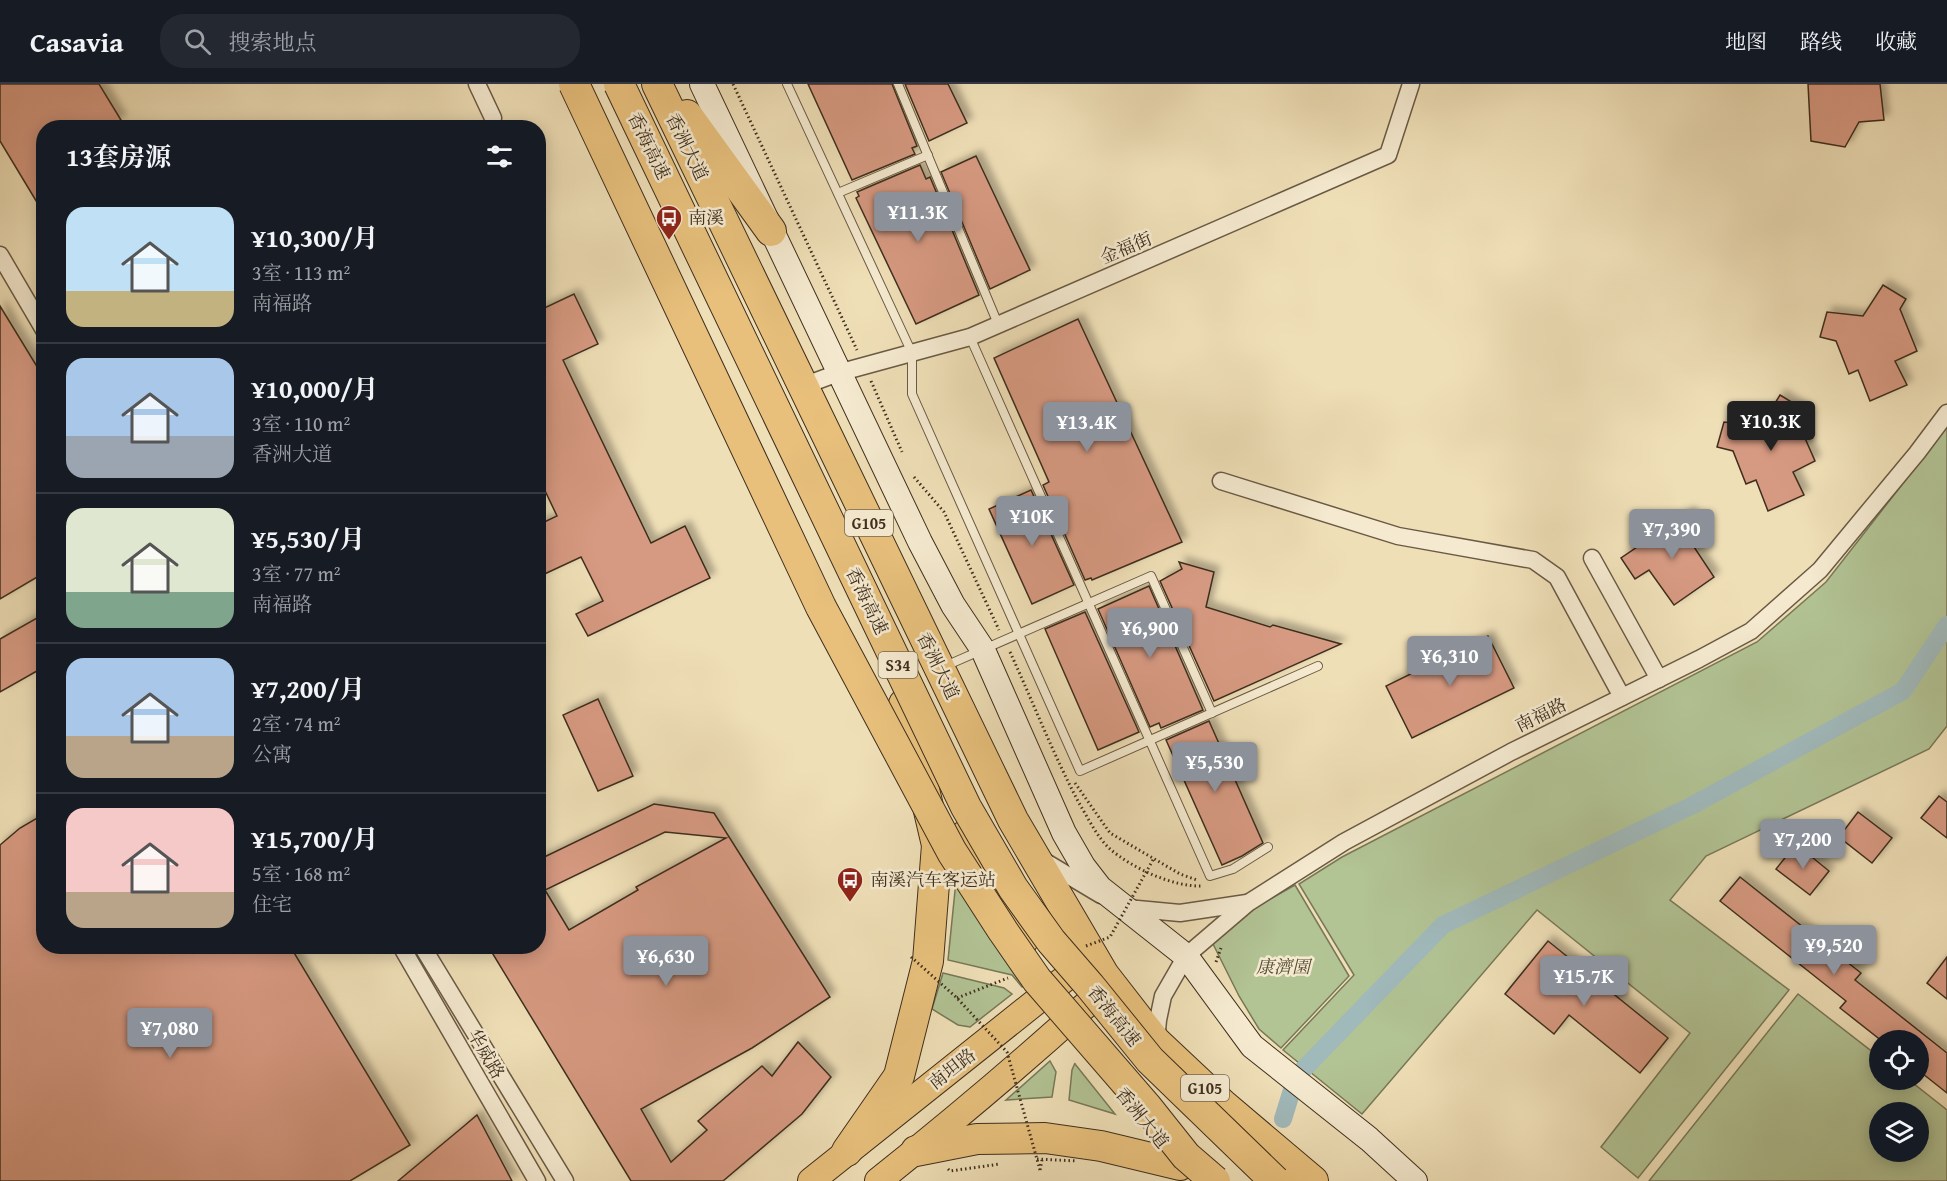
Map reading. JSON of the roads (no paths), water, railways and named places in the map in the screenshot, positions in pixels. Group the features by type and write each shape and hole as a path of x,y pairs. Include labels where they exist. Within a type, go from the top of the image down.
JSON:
{"highway":[{"name":"香海高速","path":"574,84 821,607 967,877 1037,980 1147,1107 1186,1156 1215,1181"},
{"name":"香洲大道","path":"609,84 955,813 1052,990 1096,1062 1190,1173"},
{"name":"香海高速","path":"619,84 966,807 1013,888 1051,941 1150,1060 1275,1181"},
{"name":"香洲大道","path":"657,84 1013,820 1093,957 1110,983 1156,1041 1222,1104 1313,1181"},
{"path":"665,84 771,231"},
{"path":"847,1151 899,1076 928,961 937,845 904,704"},
{"path":"916,1150 977,1139 1045,1138 1101,1146 1190,1173"}],"main road":[{"name":"南坦路","path":"811,1181 1093,957"},
{"path":"878,1181 1110,983"}],"street":[{"path":"477,84 493,118"},
{"path":"702,84 838,373 948,594 983,650 1064,833 1083,866 1100,888 1186,956 1252,1046 1369,1139 1415,1181"},
{"name":"金福街","path":"803,386 838,373 970,337 1388,155 1411,84"},
{"path":"0,255 36,316"},
{"name":"南福路","path":"1156,1041 1163,996 1186,956 1248,903 1344,842 1511,752 1751,631 1820,570 1947,413"},
{"path":"1221,481 1398,536 1533,560 1557,577 1622,697"},
{"path":"1592,558 1659,679"},
{"path":"1031,852 1060,872 1124,908 1180,913 1248,903"},
{"name":"华威路","path":"406,954 537,1181"},
{"path":"427,954 565,1181"}],"lane":[{"path":"787,84 912,353 912,394 1080,771 1318,666"},
{"path":"898,84 998,324"},
{"path":"838,193 928,155"},
{"path":"970,337 1210,876 1233,869 1268,847"},
{"path":"940,669 1151,576 1212,713"}],"waterway":[{"path":"1283,1119 1296,1077 1443,925 1691,806 1903,691 1947,625"}],"place":[{"name":"南溪","path":"669,241"},
{"name":"南溪汽车客运站","path":"850,903"}],"park label":[{"name":"康濟園","path":"1283,967"}]}
